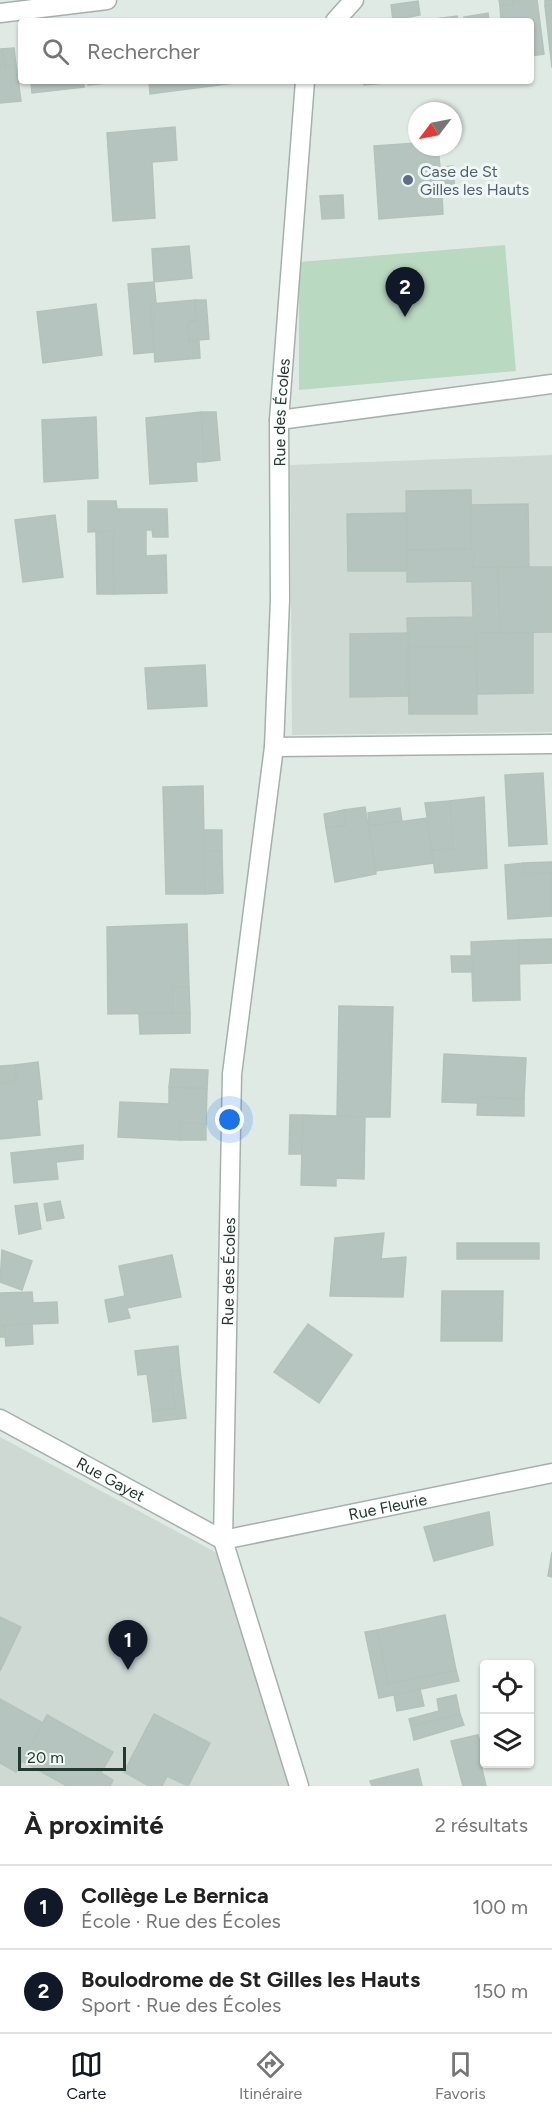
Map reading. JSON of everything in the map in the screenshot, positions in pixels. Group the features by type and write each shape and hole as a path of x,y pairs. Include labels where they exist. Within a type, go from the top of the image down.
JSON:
{"street":[{"path":"0,13 107,0"},
{"path":"338,18 354,0"},
{"name":"Rue des Écoles","path":"299,1786 223,1540 232,1074 273,747 280,600 279,420 305,84"},
{"path":"279,420 552,384"},
{"path":"273,747 552,744"},
{"name":"Rue Gayet","path":"0,1419 223,1540"},
{"name":"Rue Fleurie","path":"223,1540 552,1473"}],"shaded area":[{"path":"552,455 552,732 292,735 290,465"},
{"path":"0,1437 219,1554 291,1786 0,1786"}],"green space":[{"path":"505,245 516,371 299,390 299,262"}],"building":[{"path":"499,0 513,0 513,4 500,6"},
{"path":"513,0 537,0 544,54 534,56 534,18 501,18 500,6 513,4"},
{"path":"545,0 552,0 552,5 545,6"},
{"path":"418,1 420,15 393,18 391,5"},
{"path":"552,5 552,68 545,6"},
{"path":"488,13 489,18 464,18"},
{"path":"14,48 16,65 5,67 2,49"},
{"path":"0,49 2,49 5,67 16,65 21,101 0,103"},
{"path":"31,84 84,84 84,87 32,93"},
{"path":"149,84 226,84 150,94"},
{"path":"175,127 177,160 152,162 155,218 113,221 107,133"},
{"path":"408,144 408,156 439,156 440,167 453,166 455,195 442,196 443,214 379,219 374,146"},
{"path":"343,195 344,218 322,219 320,196"},
{"path":"189,246 192,278 154,282 152,249"},
{"path":"154,282 156,303 151,304 154,352 134,354 128,284"},
{"path":"195,300 196,321 188,322 189,341 199,341 200,358 155,362 151,304"},
{"path":"195,300 206,300 209,339 189,341 188,322 196,321"},
{"path":"96,304 102,355 43,363 37,312"},
{"path":"201,412 216,412 220,460 204,462"},
{"path":"201,412 204,462 196,462 197,481 150,484 146,418"},
{"path":"96,417 98,478 44,482 42,420"},
{"path":"471,490 472,549 407,550 406,491"},
{"path":"88,501 116,501 117,509 167,509 168,537 153,537 152,530 146,530 146,556 166,555 167,593 114,594 112,531 88,532"},
{"path":"528,504 529,567 472,567 471,505"},
{"path":"406,513 407,571 348,571 347,514"},
{"path":"55,515 63,577 23,582 15,520"},
{"path":"112,531 114,594 97,594 96,532"},
{"path":"472,549 472,567 498,568 500,633 476,633 476,647 408,647 407,618 473,617 472,581 407,582 407,550"},
{"path":"552,567 552,632 500,633 498,568"},
{"path":"408,633 408,696 350,697 350,634"},
{"path":"476,633 533,633 533,693 477,694"},
{"path":"408,647 476,647 477,714 409,714"},
{"path":"205,665 207,706 148,709 145,668"},
{"path":"543,773 547,844 509,846 505,775"},
{"path":"203,786 205,894 166,894 163,787"},
{"path":"484,797 487,868 435,873 432,850 453,849 450,801"},
{"path":"450,801 453,849 432,850 425,803"},
{"path":"365,807 376,874 335,882 326,828 346,825 344,810"},
{"path":"400,808 402,821 369,826 368,813"},
{"path":"344,810 346,825 326,828 324,814"},
{"path":"427,818 433,863 376,871 369,826"},
{"path":"204,830 222,830 222,851 204,851"},
{"path":"204,851 222,851 223,893 205,894"},
{"path":"552,862 552,889 551,873 524,874 523,863"},
{"path":"523,863 524,874 551,873 552,916 508,919 505,865"},
{"path":"187,924 189,987 173,987 173,1013 108,1014 107,927"},
{"path":"552,939 552,963 519,964 519,940"},
{"path":"519,940 520,1000 473,1001 471,942"},
{"path":"451,956 472,956 472,972 452,972"},
{"path":"173,987 189,987 190,1013 173,1013"},
{"path":"339,1006 393,1007 390,1117 337,1117"},
{"path":"190,1013 190,1033 140,1034 139,1014"},
{"path":"444,1054 526,1058 524,1099 478,1097 478,1103 442,1102"},
{"path":"38,1062 42,1099 37,1100 40,1135 0,1139 0,1083 16,1081 15,1065"},
{"path":"15,1065 16,1081 0,1083 0,1066"},
{"path":"171,1069 208,1070 207,1089 169,1087"},
{"path":"169,1087 207,1089 206,1124 181,1123 180,1140 118,1137 120,1102 169,1104"},
{"path":"478,1097 524,1099 524,1116 477,1115"},
{"path":"290,1115 303,1115 302,1154 289,1154"},
{"path":"303,1115 365,1117 364,1179 336,1178 336,1186 301,1185"},
{"path":"181,1123 206,1124 206,1140 180,1140"},
{"path":"83,1145 83,1159 56,1162 58,1179 14,1183 11,1153"},
{"path":"60,1201 64,1218 47,1221 44,1204"},
{"path":"37,1203 41,1229 19,1234 15,1206"},
{"path":"384,1233 381,1259 406,1257 403,1297 330,1296 335,1238"},
{"path":"457,1243 539,1243 539,1259 457,1259"},
{"path":"2,1250 32,1261 22,1290 0,1282"},
{"path":"172,1255 181,1297 127,1308 130,1318 109,1322 105,1300 125,1296 119,1266"},
{"path":"442,1291 503,1291 502,1341 441,1341"},
{"path":"32,1292 33,1303 57,1302 58,1323 4,1325 5,1337 0,1337 0,1293"},
{"path":"32,1324 33,1344 6,1346 4,1325"},
{"path":"308,1324 352,1355 319,1403 274,1372"},
{"path":"178,1346 180,1370 171,1371 175,1408 152,1411 147,1374 138,1375 135,1351"},
{"path":"180,1370 186,1418 153,1422 152,1411 175,1408 171,1371"},
{"path":"489,1512 493,1545 434,1561 424,1527"},
{"path":"552,1552 552,1577 548,1576"},
{"path":"445,1615 456,1670 388,1684 377,1630"},
{"path":"0,1617 21,1627 0,1671"},
{"path":"377,1630 388,1684 456,1670 459,1681 379,1698 365,1632"},
{"path":"420,1689 424,1706 397,1711 394,1695"},
{"path":"456,1695 460,1714 411,1726 409,1719 439,1711 437,1699"},
{"path":"0,1699 43,1723 16,1772 0,1763"},
{"path":"154,1714 210,1743 188,1786 167,1776 162,1786 149,1786 124,1772"},
{"path":"460,1714 464,1725 414,1740 411,1726"},
{"path":"47,1715 113,1752 101,1773 113,1780 110,1786 67,1786 22,1761"},
{"path":"478,1735 480,1768 486,1786 463,1786 451,1741"},
{"path":"418,1769 422,1786 372,1786 370,1781"}],"place":[{"name":"Case de St Gilles les Hauts","path":"408,180"},
{"name":"Boulodrome de St Gilles les Hauts","path":"405,317"},
{"name":"Collège Le Bernica","path":"128,1670"}]}
